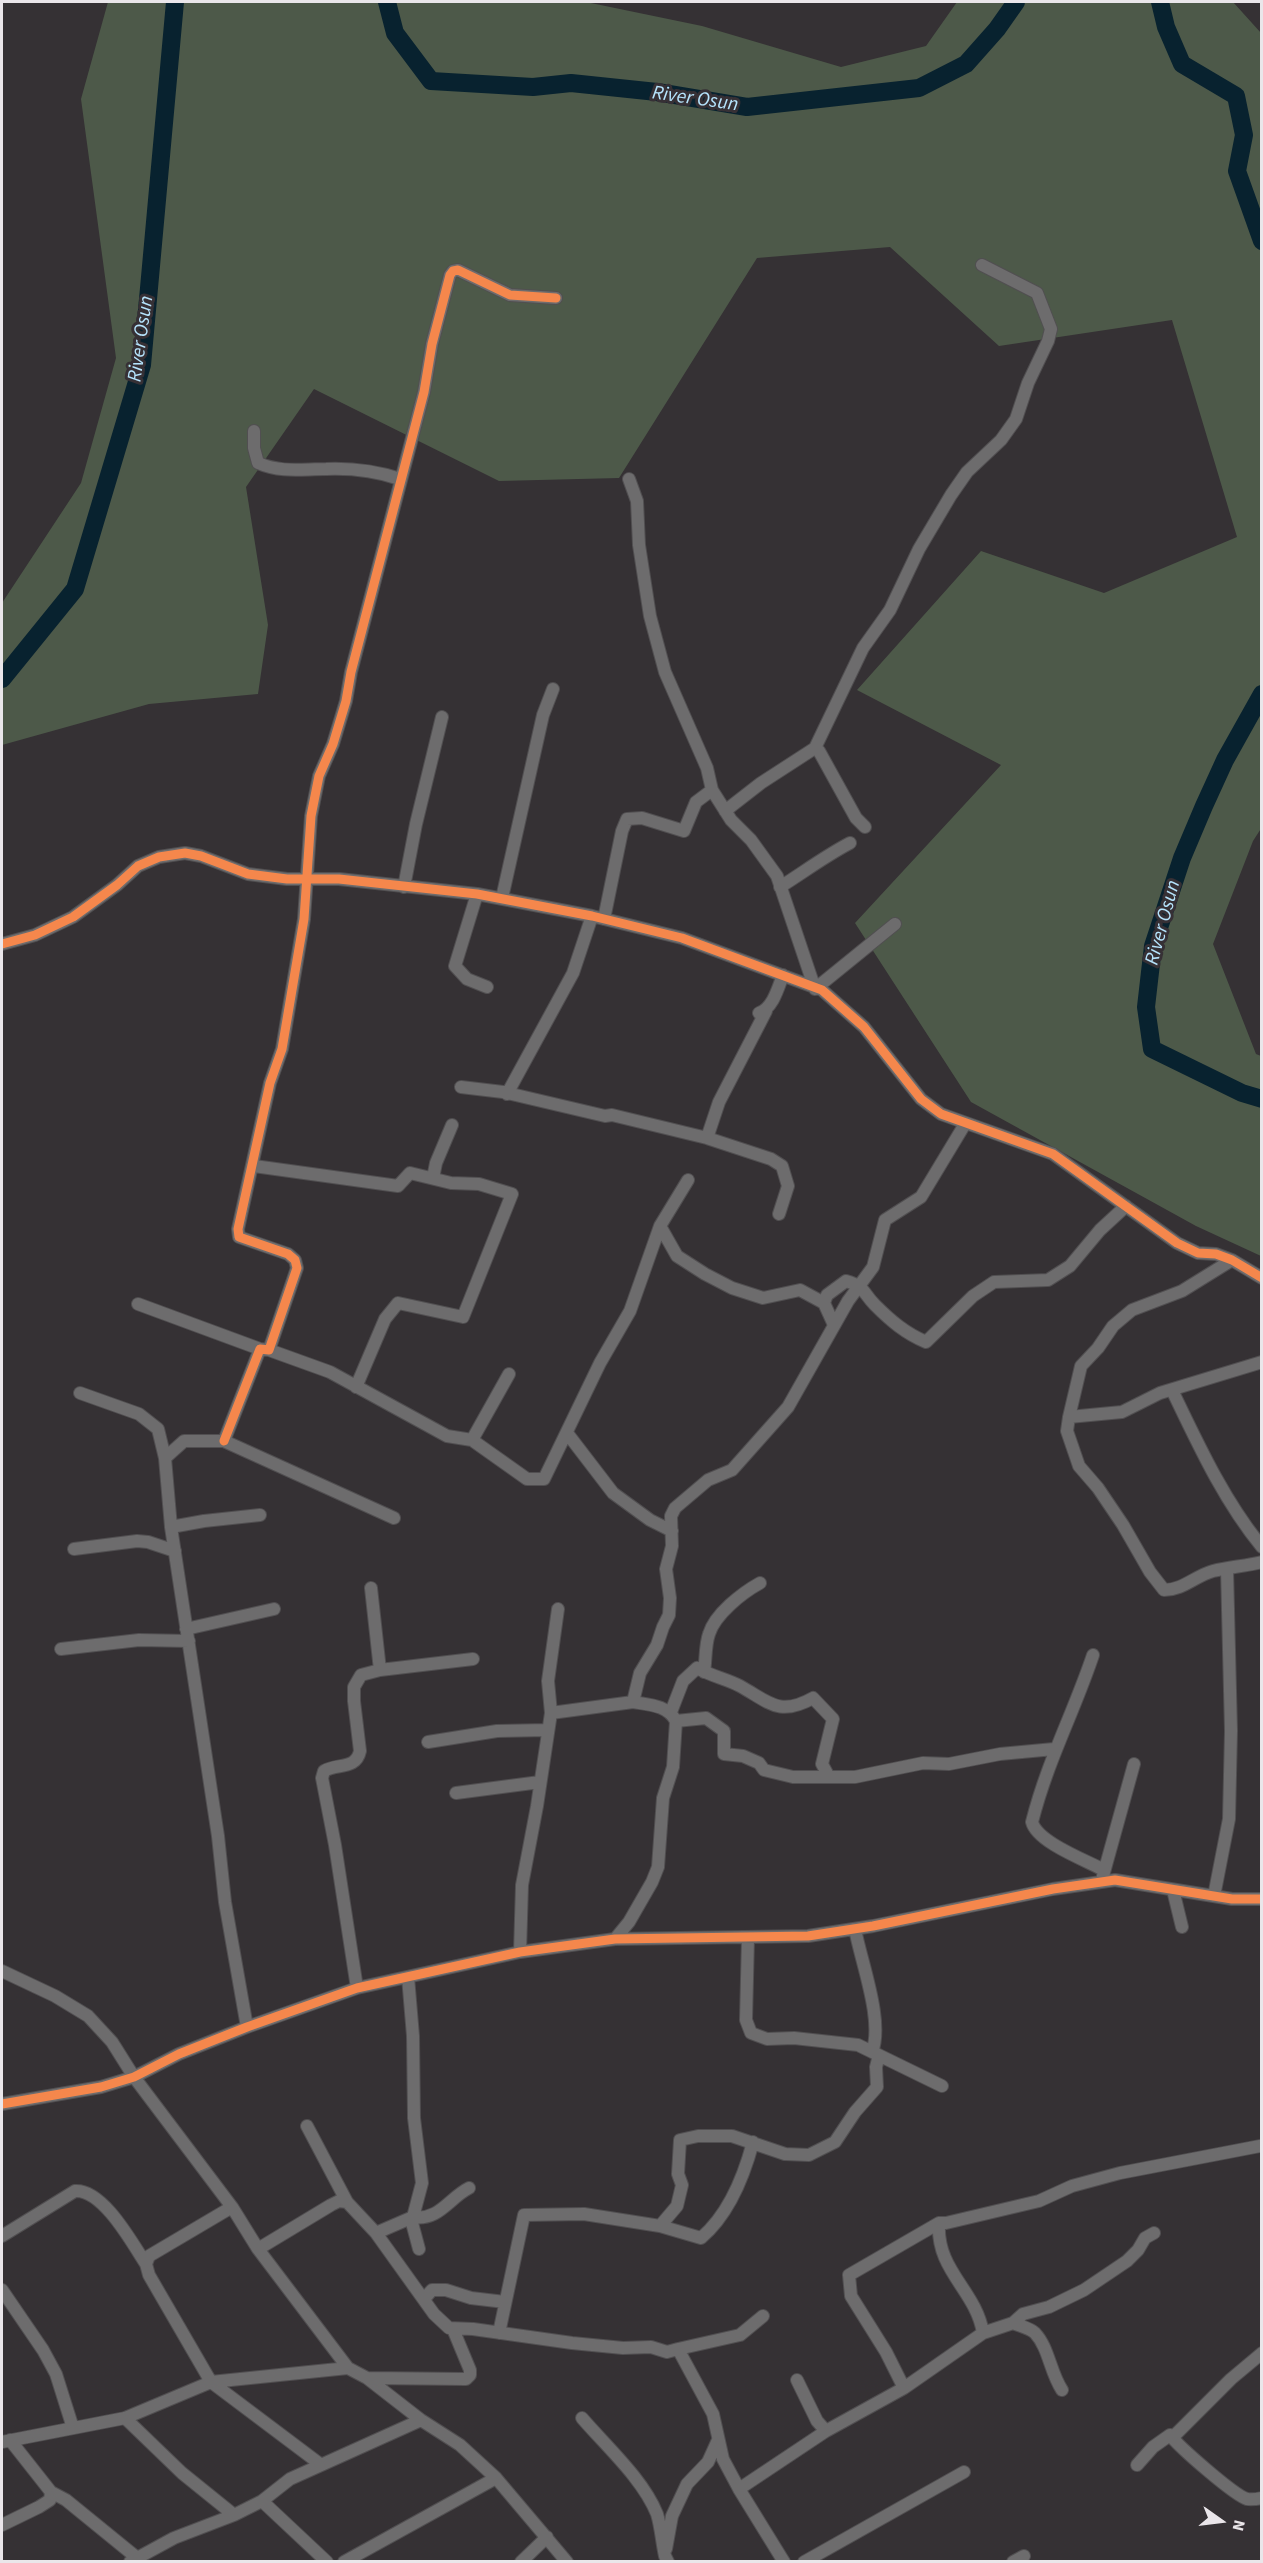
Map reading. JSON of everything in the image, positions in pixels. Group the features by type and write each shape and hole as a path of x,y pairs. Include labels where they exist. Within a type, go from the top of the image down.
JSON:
{"street":[{"path":"724,811 761,783 815,748 863,648 890,610 919,549 951,495 968,472 1001,440 1016,418 1051,328 1037,293 982,265"},
{"path":"224,1441 297,1268 295,1260 288,1254 239,1237 238,1229 254,1166 270,1083 282,1049 308,880 311,816 317,786 346,701 351,672 424,392 442,300 453,271 478,278 510,295 556,298"},
{"path":"254,431 254,448 258,463 273,469 291,472 324,468 350,469 381,472 400,479"},
{"path":"629,479 637,501 639,545 653,627 665,672 707,768 712,790 724,811 777,876 815,989"},
{"path":"502,898 543,715 553,689"},
{"path":"404,887 416,824 442,717"},
{"path":"815,748 819,751 856,818 865,827"},
{"path":"507,1094 573,973 598,918 627,819 642,818 684,831 696,802 712,790"},
{"path":"780,887 811,868 820,858 850,843"},
{"path":"2,944 34,935 72,917 117,885 138,866 159,857 185,853 201,856 248,873 308,880 339,879 477,894 598,918 682,938 822,990 864,1027 921,1099 941,1114 1053,1154 1177,1243 1198,1253 1216,1254 1232,1260 1262,1278"},
{"path":"477,894 455,966 467,979 487,987"},
{"path":"815,989 895,924"},
{"path":"707,1138 719,1102 761,1013 783,975"},
{"path":"461,1087 507,1094 605,1116 612,1115 707,1138 771,1158 782,1166 788,1186 779,1214"},
{"path":"633,1702 640,1673 657,1645 669,1616 670,1598 666,1569 672,1546 671,1516 682,1501 708,1480 732,1470 788,1407 834,1324 873,1267 885,1220 921,1197 965,1124"},
{"path":"433,1178 436,1163 452,1125"},
{"path":"254,1166 398,1186 410,1173 451,1183 479,1184 512,1194 464,1317 398,1303 384,1319 356,1387"},
{"path":"138,1304 330,1372 447,1436 472,1440 527,1479 544,1479 600,1363 630,1311 660,1226 688,1180"},
{"path":"824,1303 827,1295 846,1281 859,1285 871,1302 890,1320 906,1333 926,1342 973,1296 994,1282 1048,1280 1070,1266 1100,1230 1126,1206"},
{"path":"660,1226 677,1256 732,1288 763,1298 800,1290 824,1303 834,1324"},
{"path":"1232,1260 1182,1292 1132,1310 1113,1326 1098,1348 1080,1366 1067,1431 1079,1466 1098,1488 1150,1572 1164,1590 1177,1590 1195,1578 1213,1571 1262,1562"},
{"path":"1069,1417 1122,1412 1160,1393 1262,1362"},
{"path":"472,1440 509,1374"},
{"path":"1172,1390 1204,1455 1250,1533 1262,1548"},
{"path":"80,1393 114,1404 148,1419 158,1429 165,1458 171,1527 218,1836 225,1902 247,2027"},
{"path":"567,1433 613,1493 650,1520 672,1531"},
{"path":"165,1458 184,1441 224,1441 394,1518"},
{"path":"171,1527 260,1515"},
{"path":"74,1548 137,1541 148,1542 175,1551"},
{"path":"1214,1896 1229,1819 1231,1731 1227,1569"},
{"path":"704,1672 708,1636 713,1622 749,1589 759,1583"},
{"path":"371,1588 380,1670"},
{"path":"62,1649 187,1635 274,1609"},
{"path":"520,1952 522,1885 551,1713 548,1681 558,1609"},
{"path":"1093,1655 1083,1686 1054,1749 1036,1803 1032,1822 1034,1830 1103,1876 1214,1896 1262,1899"},
{"path":"357,1988 337,1855 322,1778 324,1771 330,1767 352,1764 358,1758 360,1751 354,1686 361,1675 380,1670 473,1659"},
{"path":"615,1939 629,1922 658,1867 663,1798 673,1767 673,1716 683,1681 697,1668 738,1685 772,1706 800,1706 813,1698 833,1719 822,1764 829,1778"},
{"path":"551,1713 633,1702 656,1706 673,1716 705,1718 724,1731 724,1754 743,1756 759,1763 764,1770 793,1777 855,1777 923,1763 950,1764 1000,1754 1054,1749"},
{"path":"428,1742 496,1731 547,1730"},
{"path":"1103,1876 1134,1764"},
{"path":"456,1793 540,1782"},
{"path":"2,2104 101,2087 134,2077 179,2054 247,2027 357,1988 520,1952 615,1939 808,1936 855,1929 1053,1889 1103,1876"},
{"path":"1173,1890 1182,1927"},
{"path":"660,2226 677,2206 682,2185 678,2174 680,2140 698,2136 732,2136 785,2154 809,2155 835,2142 855,2112 877,2087 873,2015 855,1929"},
{"path":"747,1938 746,2020 751,2033 767,2039 794,2038 858,2045 942,2086"},
{"path":"2,1971 55,1996 88,2016 112,2042 134,2077 232,2207 258,2249 348,2368 367,2378 421,2420 460,2445 496,2478 567,2562"},
{"path":"408,1977 413,2036 414,2118 422,2183 412,2218 419,2249"},
{"path":"307,2126 347,2202 376,2233 444,2325 453,2329 472,2329 623,2348 651,2347 667,2352 740,2335 763,2316"},
{"path":"499,2333 524,2215 584,2214 660,2226 700,2238 712,2228 731,2200 747,2164 753,2142"},
{"path":"904,2388 886,2352 851,2296 849,2275 862,2265 939,2223 1039,2201 1072,2186 1120,2173 1260,2146"},
{"path":"376,2233 412,2218 420,2218 441,2211 459,2193 468,2188"},
{"path":"2,2236 75,2191 84,2191 93,2195 116,2220 146,2264 149,2275 211,2382 320,2464"},
{"path":"258,2249 331,2205 339,2201 347,2202"},
{"path":"146,2264 149,2256 232,2207"},
{"path":"939,2223 938,2235 942,2255 980,2318 983,2333"},
{"path":"738,2489 826,2431 904,2388 983,2333 1013,2323 1023,2314 1049,2307 1084,2290 1127,2261 1138,2250 1145,2238 1154,2233"},
{"path":"2,2290 43,2350 56,2374 73,2428"},
{"path":"424,2300 432,2290 446,2290 471,2298 506,2302"},
{"path":"1023,2314 1043,2346 1054,2378 1062,2390"},
{"path":"1013,2323 1033,2331"},
{"path":"367,2378 466,2379 470,2375 470,2370 453,2329"},
{"path":"678,2349 713,2414 723,2459 738,2489 784,2562"},
{"path":"1172,2438 1231,2379 1262,2353"},
{"path":"6,2441 125,2418 211,2382 348,2368"},
{"path":"797,2380 817,2421 826,2431"},
{"path":"125,2418 182,2473 234,2515"},
{"path":"582,2418 622,2463 657,2514 665,2560"},
{"path":"6,2441 51,2492 66,2500 133,2559 174,2538 234,2515 262,2501 290,2479 421,2420"},
{"path":"1137,2465 1153,2447 1170,2435 1202,2466 1238,2493 1247,2499 1262,2498"},
{"path":"665,2560 672,2516 687,2484 708,2462 718,2440"},
{"path":"708,2462 723,2459"},
{"path":"804,2562 964,2472"},
{"path":"344,2562 496,2478"},
{"path":"2,2525 50,2500 51,2492"},
{"path":"262,2501 327,2562"},
{"path":"521,2562 547,2537"}],"green space":[{"path":"108,2 586,2 702,26 841,67 926,46 957,2 1233,2 1261,33 1262,827 1253,841 1213,944 1256,1054 1261,1056 1261,1256 1196,1226 971,1102 855,923 1001,765 857,690 981,551 1104,593 1237,537 1172,320 999,346 890,247 757,258 619,478 499,481 314,389 246,487 268,625 258,694 149,704 2,745 2,603 81,483 116,358 81,99"}],"waterway":[{"name":"River Osun","path":"2,679 75,589 142,365 175,2"},
{"name":"River Osun","path":"387,2 395,33 431,81 533,87 571,83 657,92 747,107 919,88 966,64 997,29 1016,2"},
{"name":"River Osun","path":"1160,2 1166,27 1182,64 1236,96 1244,135 1237,171 1262,241"},
{"name":"River Osun","path":"1262,694 1225,760 1182,858 1153,946 1146,1007 1152,1049 1242,1093 1262,1099"}],"cycle path":[{"path":"224,1441 260,1349 269,1350 297,1268 295,1260 288,1254 239,1237 238,1229 270,1083 282,1049 304,919 311,816 319,776 333,744 346,701 351,672 424,392 432,344 450,275 453,271 458,270 510,295 556,298"},
{"path":"2,944 35,935 73,917 117,885 138,866 159,857 185,853 201,856 248,874 287,879 339,879 477,894 592,916 682,938 822,990 864,1027 921,1099 941,1114 1053,1154 1177,1243 1198,1253 1216,1254 1232,1260 1262,1278"},
{"path":"2,2104 101,2087 134,2077 179,2054 247,2027 357,1988 520,1952 615,1939 808,1936 873,1926 1053,1889 1115,1880 1232,1899 1262,1899"}]}
